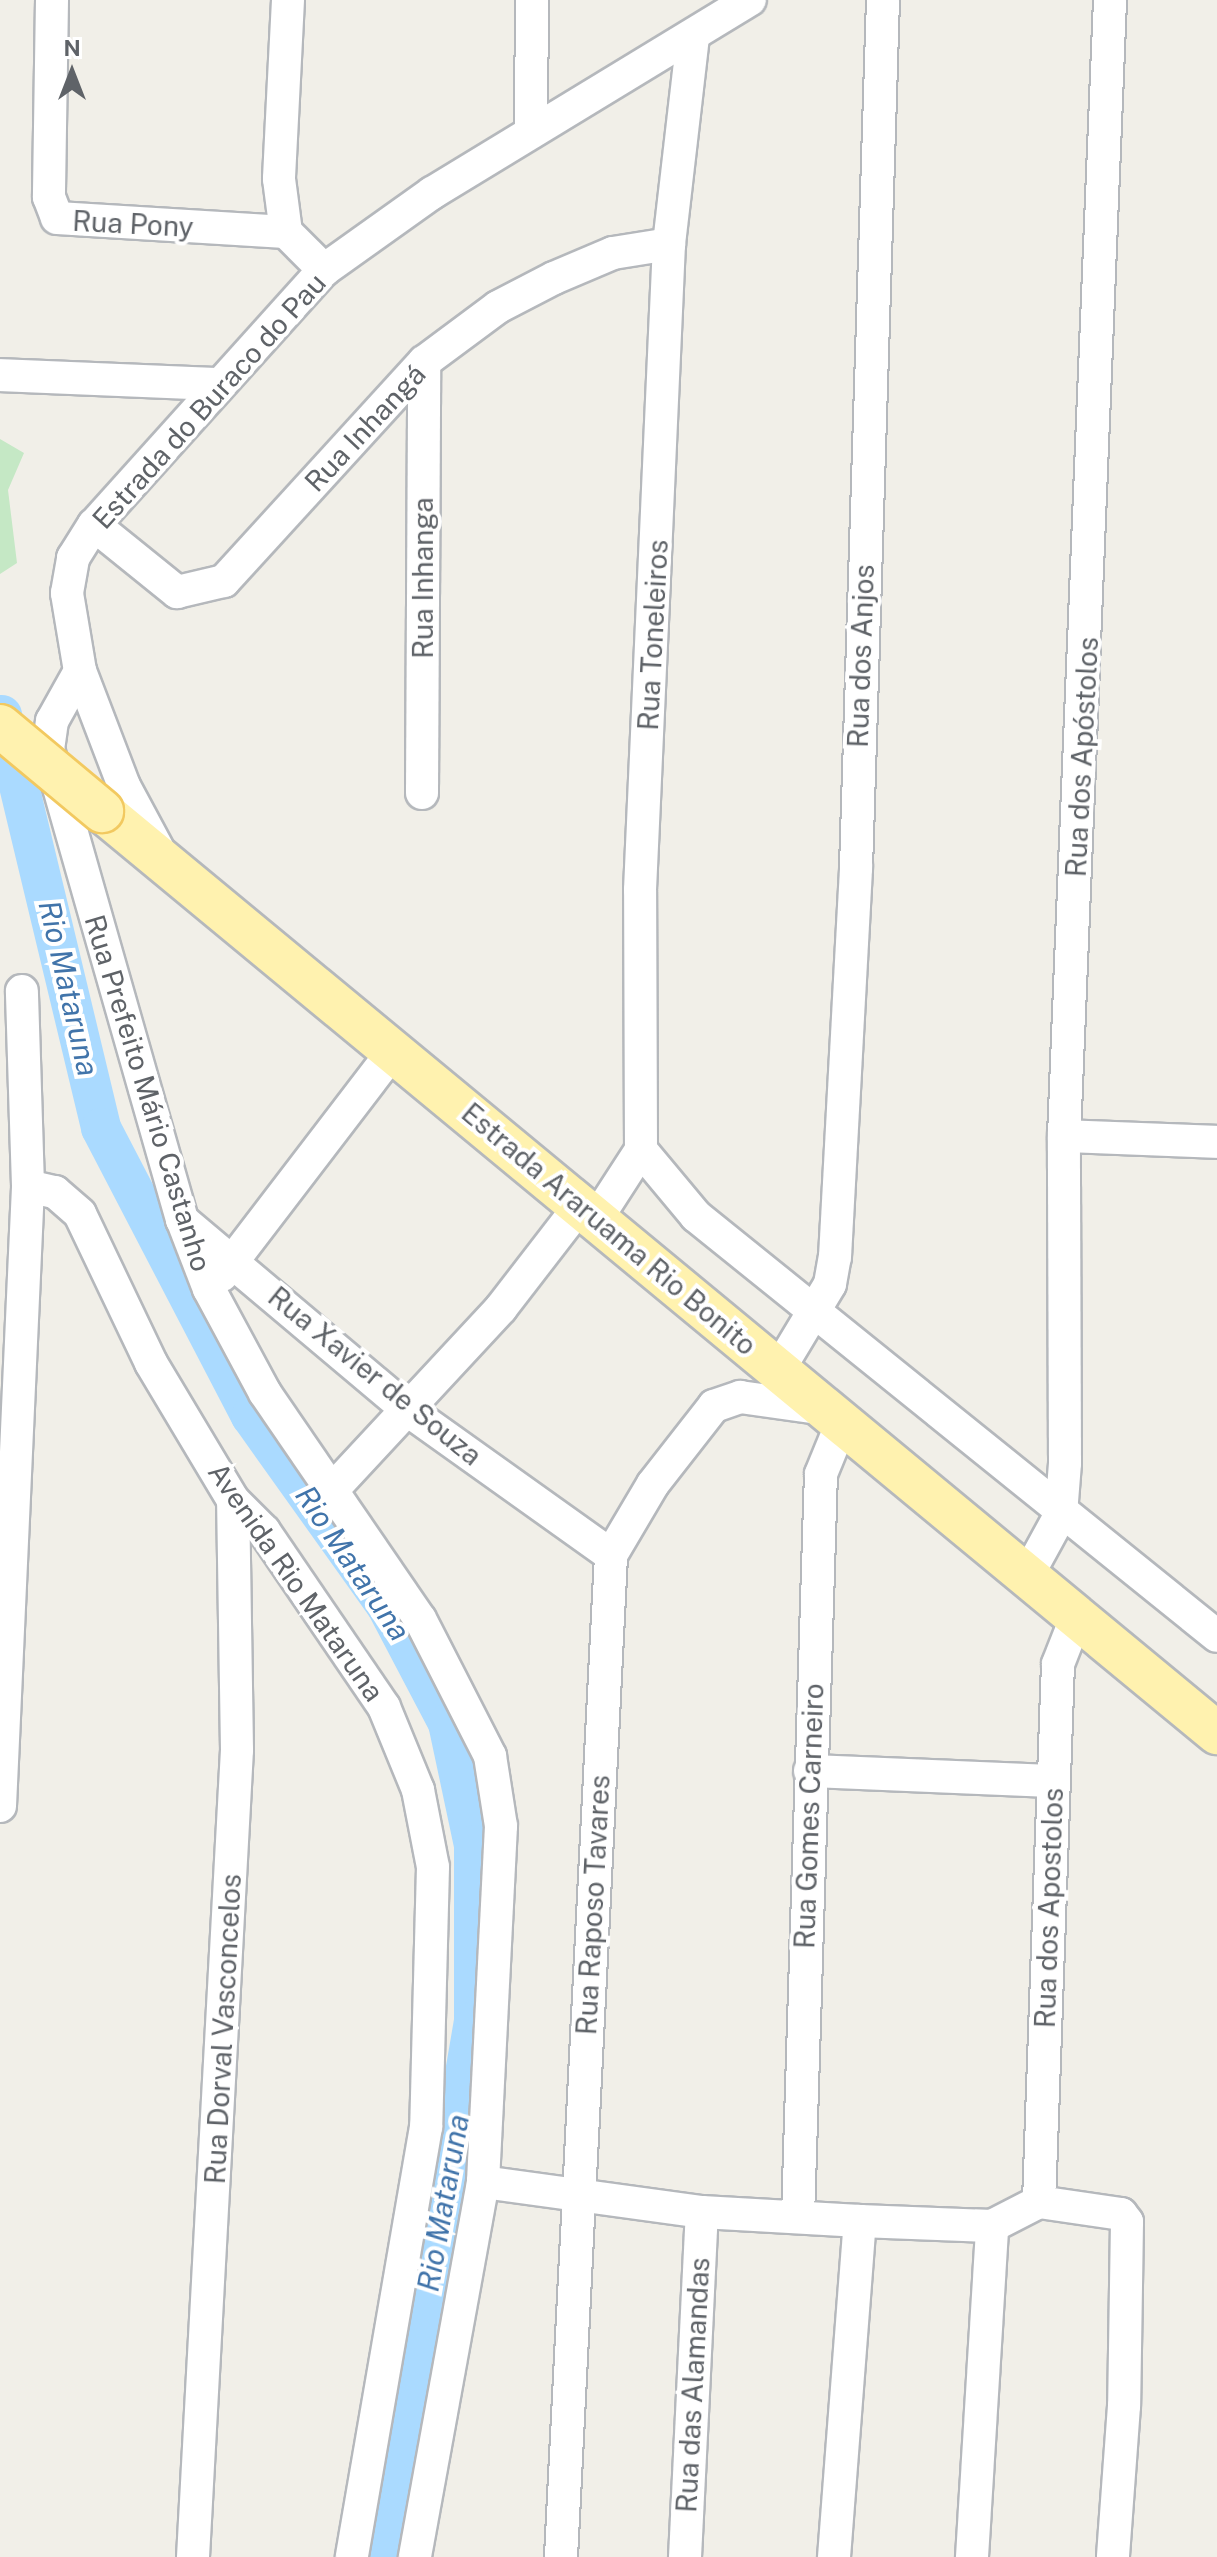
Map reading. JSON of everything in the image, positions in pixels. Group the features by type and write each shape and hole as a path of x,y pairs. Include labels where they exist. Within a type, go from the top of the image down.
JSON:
{"main road":[{"name":"Estrada Araruama Rio Bonito","path":"0,726 394,1050 587,1214 838,1415 1076,1618 1215,1725"}],"street":[{"name":"Rua Pony","path":"52,0 49,197 57,218 286,232"},
{"path":"288,0 279,179 286,232 324,270"},
{"path":"531,132 532,0"},
{"name":"Estrada do Buraco do Pau","path":"167,864 124,786 80,671 67,593 73,558 94,525 324,270 531,132 750,0"},
{"name":"Rua dos Anjos","path":"779,1369 816,1308 835,1257 856,868 883,0"},
{"name":"Rua dos Apóstolos","path":"1027,1576 1061,1514 1064,1136 1110,0"},
{"name":"Rua Toneleiros","path":"641,1150 640,890 669,244 693,37"},
{"name":"Rua Inhangá","path":"94,525 177,592 217,585 424,362 498,307 554,278 613,253 669,244"},
{"name":"Rua Inhanga","path":"422,793 424,362"},
{"path":"0,375 218,384"},
{"name":"Rua Prefeito Mário Castanho","path":"80,671 52,721 48,749 71,841 182,1219 209,1289 265,1393 420,1619 490,1756 501,1826 483,2182 415,2557"},
{"path":"0,1806 22,991"},
{"path":"209,1289 235,1261 394,1050"},
{"path":"1064,1136 1217,1142"},
{"path":"333,1489 409,1411 641,1150 696,1216 816,1308 1061,1514 1217,1636"},
{"name":"Avenida Rio Mataruna","path":"18,1203 55,1192 80,1214 151,1363 233,1500 273,1544 384,1707 418,1790 433,1867 426,2127 352,2557"},
{"name":"Rua Xavier de Souza","path":"182,1219 409,1411 611,1555"},
{"name":"Rua Raposo Tavares","path":"561,2557 611,1555 653,1484 714,1406 740,1397 838,1415"},
{"name":"Rua Gomes Carneiro","path":"798,2217 821,1474 838,1415"},
{"name":"Rua Dorval Vasconcelos","path":"193,2557 237,1750 233,1500"},
{"name":"Rua dos Apostolos","path":"1039,2202 1058,1664 1076,1618"},
{"path":"810,1771 1053,1781"},
{"path":"483,2182 702,2212 860,2221 992,2226 1039,2202 1112,2210 1127,2222 1113,2557"},
{"name":"Rua das Alamandas","path":"685,2557 702,2212"},
{"path":"834,2557 860,2221"},
{"path":"972,2557 992,2226"}],"green space":[{"path":"0,439 24,453 8,490 17,563 0,574"}],"waterway":[{"name":"Rio Mataruna","path":"2,715 101,1128 251,1416 386,1605 448,1723 474,1845 474,2021 382,2557"}]}
